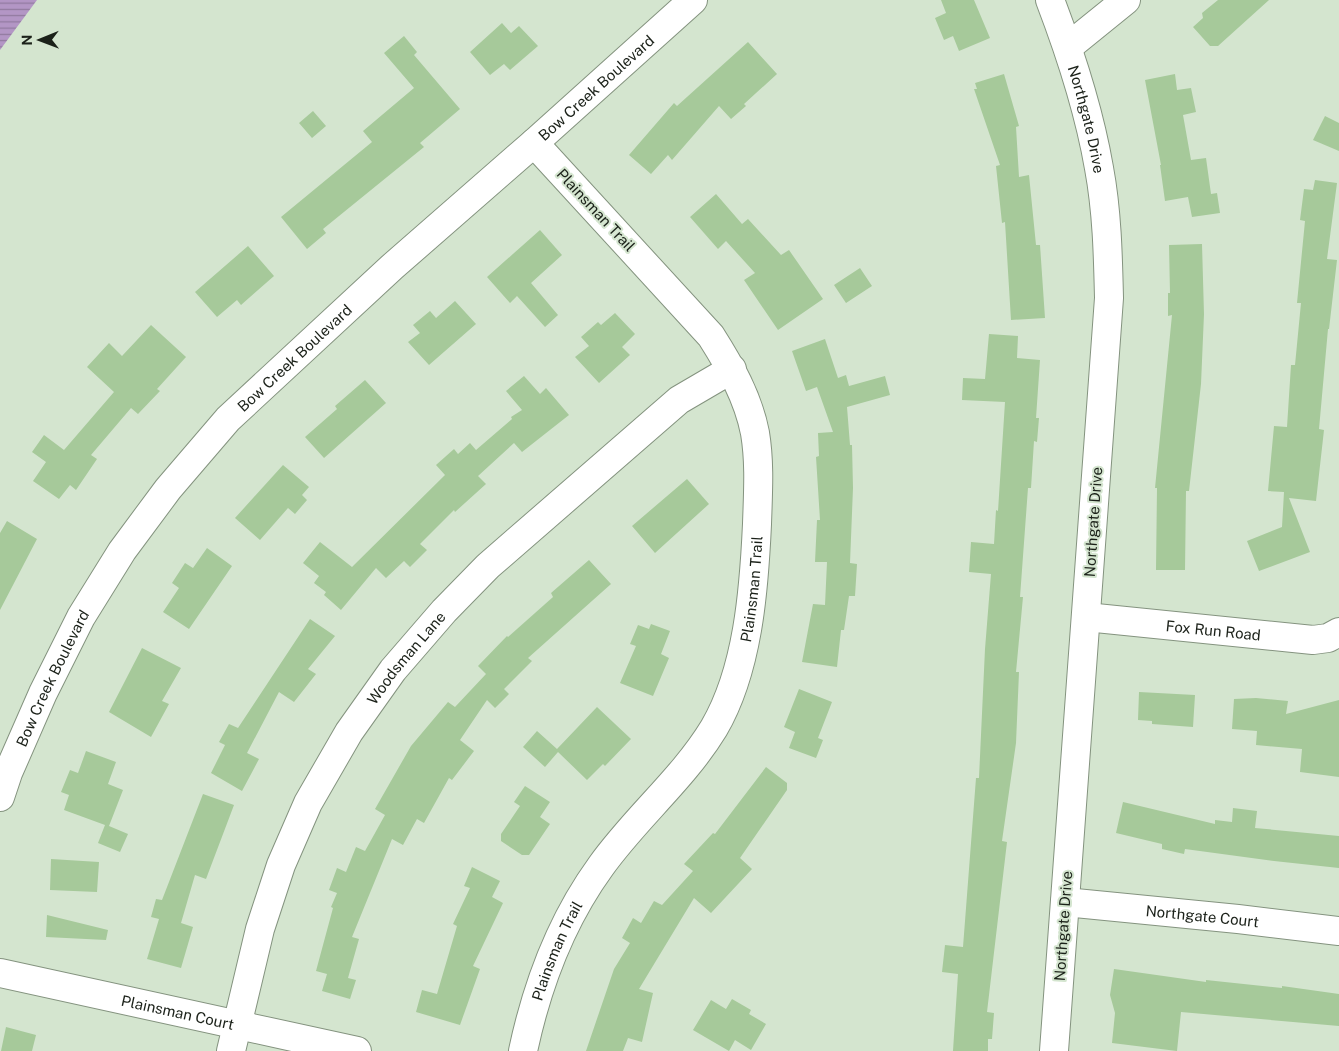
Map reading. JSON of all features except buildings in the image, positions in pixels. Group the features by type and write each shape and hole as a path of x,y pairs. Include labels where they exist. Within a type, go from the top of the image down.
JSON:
{"street":[{"name":"Bow Creek Boulevard","path":"0,797 8,773 42,693 81,617 122,551 168,489 228,419 392,267 534,143 692,0"},
{"name":"Northgate Drive","path":"1050,0 1068,47 1086,106 1096,151 1108,234 1109,298 1054,1051"},
{"path":"1068,47 1126,0"},
{"name":"Plainsman Trail","path":"523,1051 530,1018 545,971 569,916 600,866 692,761 715,726 732,689 740,665 755,568 759,469 754,431 744,395 732,369 711,336 534,143"},
{"name":"Woodsman Lane","path":"231,1051 260,930 281,865 308,803 349,732 393,670 444,611 488,566 679,400 732,369"},
{"name":"Fox Run Road","path":"1086,617 1313,640 1328,638 1339,632"},
{"name":"Northgate Court","path":"1065,902 1339,931"},
{"name":"Plainsman Court","path":"0,974 357,1051"}],"shaded area":[{"path":"0,0 37,0 0,50"}]}
